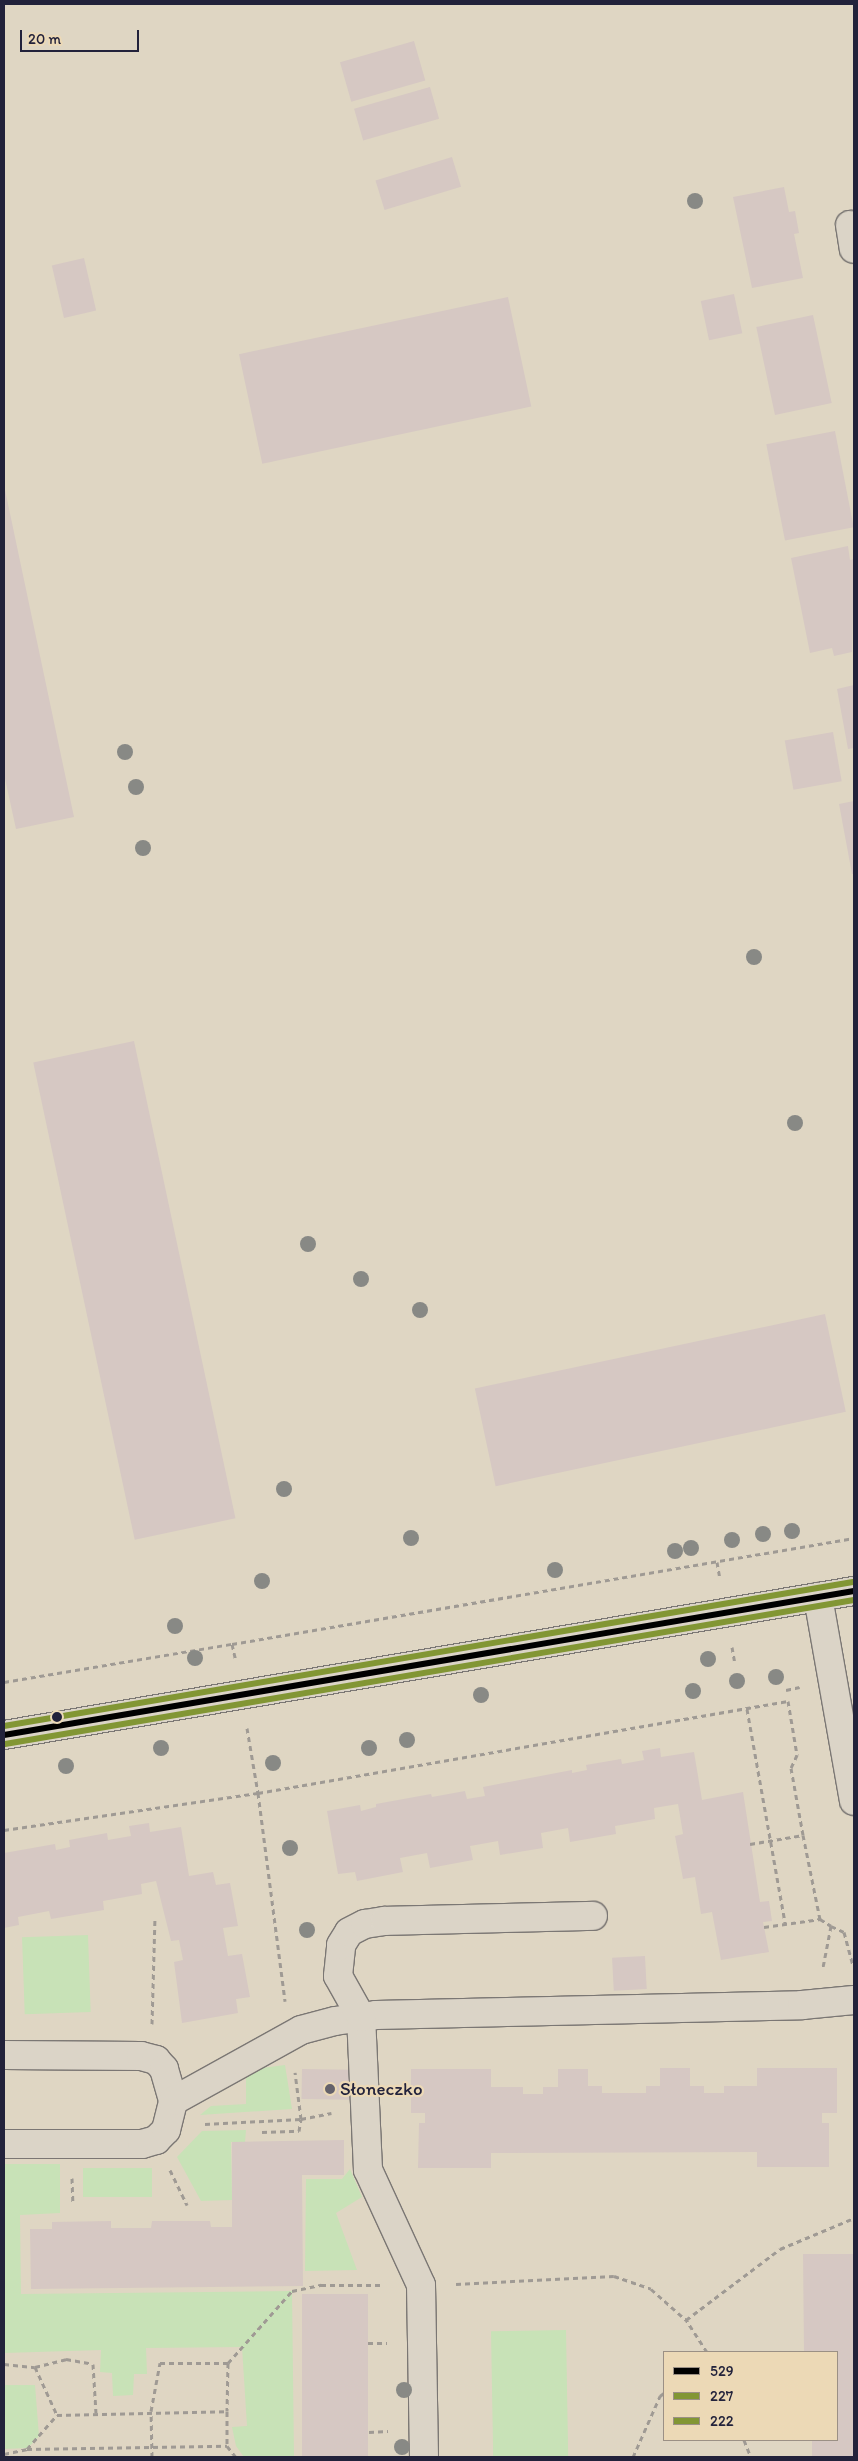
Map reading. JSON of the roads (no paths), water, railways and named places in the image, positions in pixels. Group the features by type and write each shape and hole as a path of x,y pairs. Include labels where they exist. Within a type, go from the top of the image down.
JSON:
{"street":[{"path":"4,1735 854,1591"},
{"path":"818,1597 854,1801"},
{"path":"424,2457 421,2285 368,2170 361,2016 343,1989 337,1962 341,1945 349,1932 365,1924 593,1916"},
{"path":"173,2101 301,2030 361,2016 802,2005 854,2000"},
{"path":"4,2055 142,2056 156,2060 164,2069 173,2101 166,2130 156,2140 142,2144 4,2144"}],"place":[{"name":"Słoneczko","path":"330,2089"}]}
